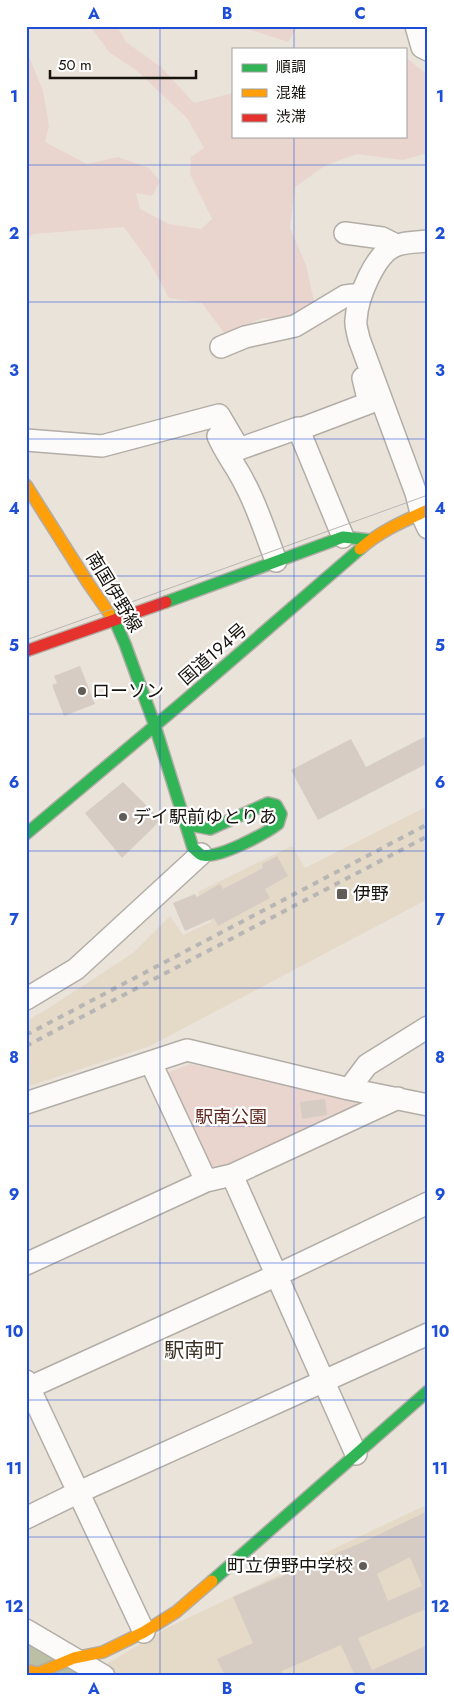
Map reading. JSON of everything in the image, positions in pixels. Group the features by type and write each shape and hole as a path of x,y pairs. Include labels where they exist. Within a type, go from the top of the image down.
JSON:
{"main road":[{"name":"南国伊野線","path":"26,485 88,583 115,621 126,644 155,726 193,848 201,854"},
{"name":"国道194号","path":"26,834 336,572 370,540 392,526 425,517"},
{"path":"26,651 115,621 276,560 343,537 370,540"},
{"path":"183,815 195,826 210,829 268,803 276,805 281,814 279,823 271,830 227,851 210,855 201,854"},
{"path":"26,1670 38,1673 74,1658 103,1652 144,1632 176,1612 428,1391"}],"street":[{"path":"416,26 422,46 428,50"},
{"path":"345,233 382,238 396,245"},
{"path":"425,517 359,339 356,322 361,296 377,264 385,253 396,245 428,241"},
{"path":"221,347 245,337 295,326 345,296 361,296"},
{"path":"26,440 102,446 219,415 239,449 298,428 304,428 369,403 358,358 359,339"},
{"path":"212,417 224,451 245,482 254,501 276,560"},
{"path":"298,428 343,537"},
{"path":"26,999 76,969 201,854"},
{"path":"349,1088 367,1065 428,1027"},
{"path":"26,1103 187,1050 428,1105"},
{"path":"151,1063 206,1180"},
{"path":"26,1264 206,1180 232,1175 398,1098"},
{"path":"232,1175 326,1382 356,1454"},
{"path":"144,1632 27,1386 277,1275 428,1203"},
{"path":"26,1518 79,1492 326,1382 428,1334"},
{"path":"26,1630 104,1676"}],"shaded area":[{"path":"428,806 428,899 150,1046 26,1087 26,1021 133,953 170,916 183,935 211,922 198,892 292,846 305,868"},
{"name":"町立伊野中学校","path":"428,1504 428,1676 121,1676 107,1664 167,1628"}],"green space":[{"path":"90,26 117,26 126,42 161,67 194,103 232,93 232,138 406,138 406,58 428,75 428,153 403,160 357,154 326,165 295,187 290,228 306,265 316,310 294,320 262,318 225,334 202,303 169,298 150,263 124,227 33,234 26,241 26,49 43,91 49,126 45,142 87,164 118,157 149,168 160,181 152,196 136,193 140,209 169,224 201,229 212,219 190,174 191,157 204,148 187,118 137,71 109,52"},
{"path":"238,26 298,26 288,42"},
{"name":"駅南公園","path":"190,1064 354,1099 358,1108 216,1172 206,1166 167,1073"}],"building":[{"path":"80,666 95,704 64,716 52,685 57,683 54,676"},
{"path":"428,735 428,763 318,820 291,770 351,739 366,767"},
{"name":"デイ駅前ゆとりあ","path":"123,782 161,820 122,858 85,813"},
{"path":"277,856 288,876 265,889 270,898 218,926 214,918 185,931 173,903 195,894 197,897 220,884 223,889 263,868 262,864"},
{"path":"325,1099 327,1115 302,1119 300,1102"},
{"name":"町立伊野中学校","path":"428,1511 428,1608 358,1638 372,1670 428,1645 428,1676 355,1676 341,1645 282,1671 283,1676 225,1676 217,1659 253,1643 233,1597 363,1542","holes":["410,1557 422,1586 388,1601 377,1574"]}],"waterway":[{"path":"26,1652 63,1676"}],"tram line":[{"path":"26,640 428,495"}],"railway":[{"path":"26,1035 428,824"},
{"path":"26,1046 428,836"}],"traffic: fast":[{"path":"166,602 343,537 370,540"},
{"path":"26,834 360,549"},
{"path":"109,613 115,621 125,644 155,726"},
{"path":"155,726 193,848 200,854 209,855 230,850 263,834 278,824 281,814 276,805 268,803 210,829 195,826 183,815"},
{"path":"212,1581 428,1391"}],"traffic: slow":[{"path":"26,485 109,613"},
{"path":"360,549 401,522 428,510"},
{"path":"26,1670 38,1673 74,1658 103,1652 144,1632 176,1612 212,1581"}],"traffic: jam":[{"path":"26,651 166,602"}],"place":[{"name":"ローソン","path":"82,691"},
{"name":"デイ駅前ゆとりあ","path":"123,817"},
{"name":"伊野","path":"342,894"},
{"name":"町立伊野中学校","path":"363,1566"}],"district":[{"name":"駅南町","path":"194,1350"}]}
